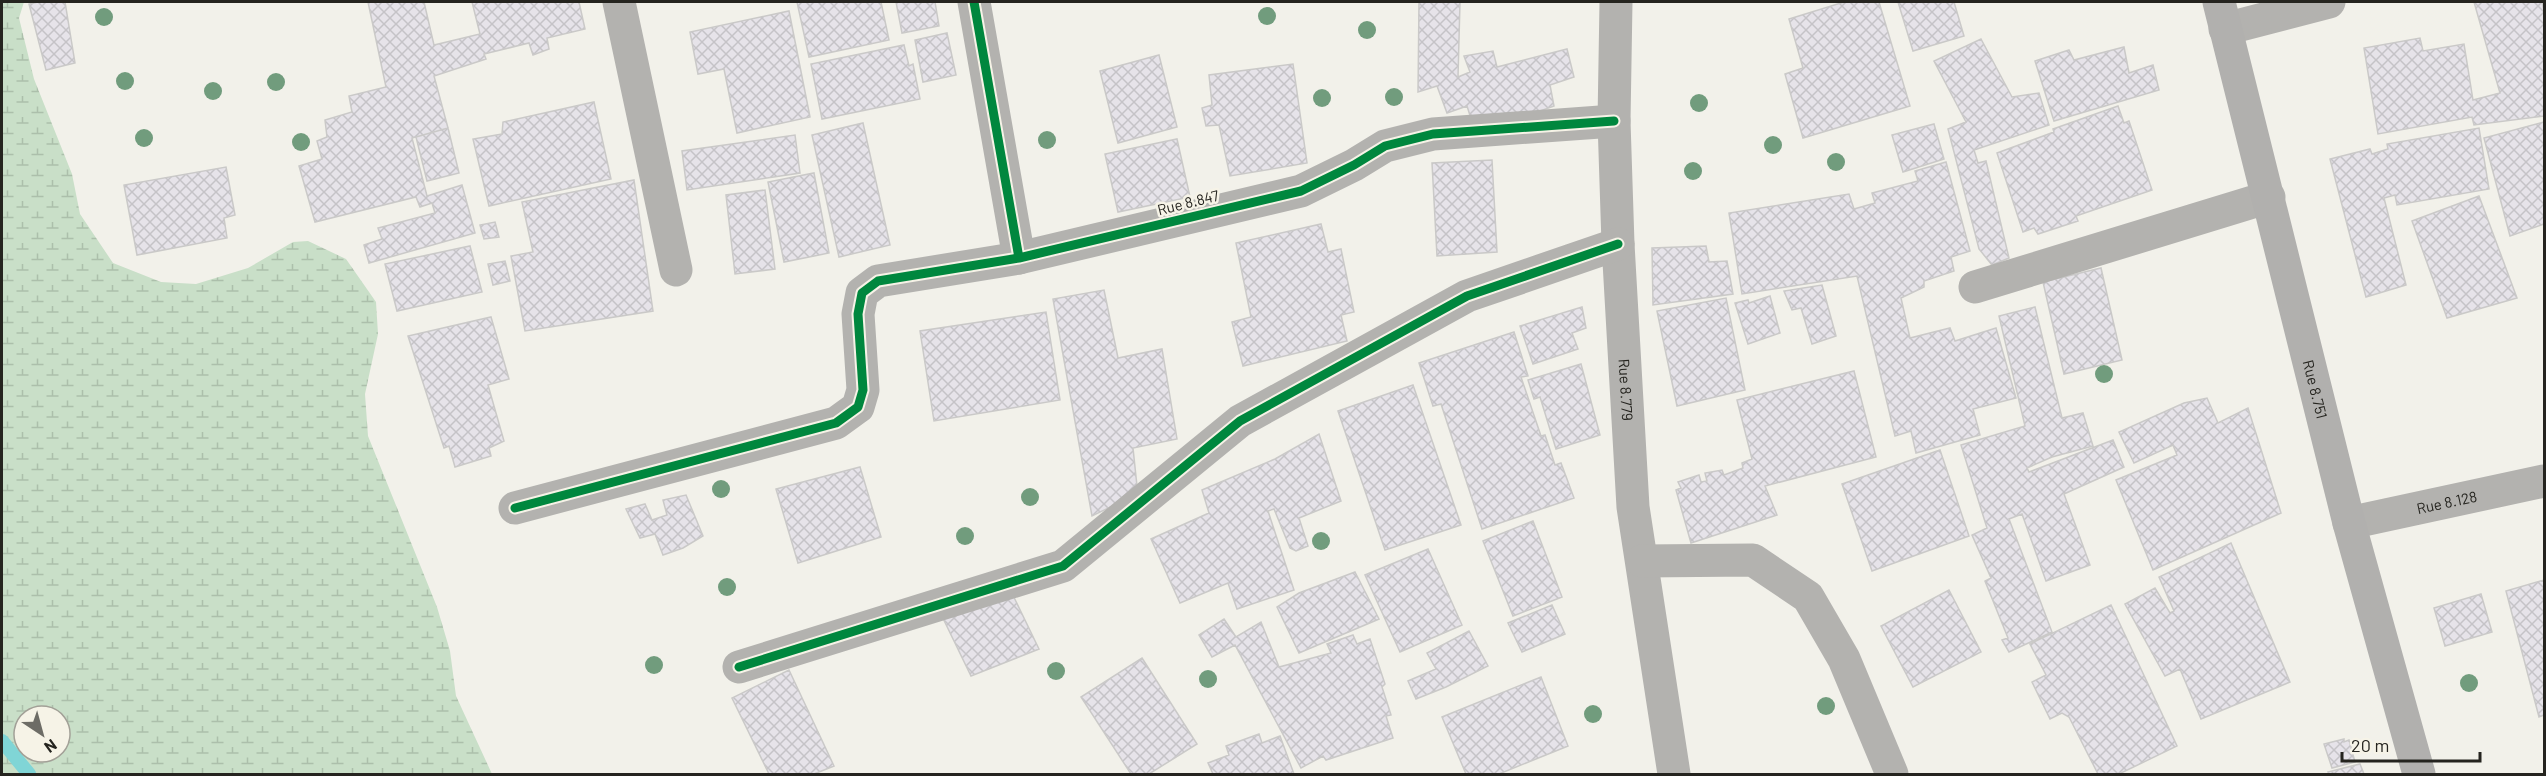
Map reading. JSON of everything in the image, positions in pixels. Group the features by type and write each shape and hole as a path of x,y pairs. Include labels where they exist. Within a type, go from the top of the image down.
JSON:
{"main road":[{"name":"Rue 8.751","path":"2222,15 2349,523 2419,774"}],"street":[{"path":"619,2 676,270"},
{"path":"974,2 1019,258"},
{"name":"Rue 8.779","path":"1616,2 1614,122 1618,244 1633,507 1674,774"},
{"path":"2222,15 2330,2"},
{"name":"Rue 8.847","path":"514,508 836,423 858,407 863,390 858,314 862,293 879,281 1019,258 1301,191 1354,165 1385,146 1433,134 1614,122"},
{"path":"1975,287 2268,197"},
{"path":"739,668 1063,566 1240,421 1467,296 1618,244"},
{"name":"Rue 8.128","path":"2349,523 2544,480"},
{"path":"1642,561 1753,560 1808,597 1844,659 1892,774"}],"green space":[{"path":"2,2 24,2 19,18 34,79 72,174 80,214 113,263 161,282 196,284 248,268 293,242 308,241 346,259 376,302 378,334 365,394 368,436 437,607 450,651 456,696 492,774 2,774"}],"building":[{"path":"65,2 75,63 46,70 29,4"},
{"path":"368,2 424,2 434,45 480,34 472,2 579,2 585,29 547,38 549,49 533,55 529,43 484,54 486,59 434,76 448,128 412,138 427,196 462,185 475,233 369,263 364,245 382,239 378,228 435,213 432,203 420,207 416,197 315,222 299,166 322,159 317,141 327,137 325,120 352,112 349,96 386,87"},
{"path":"797,2 881,2 889,40 809,57"},
{"path":"896,2 935,2 939,26 902,33"},
{"path":"1419,2 1460,2 1458,77 1470,72 1464,56 1493,51 1497,67 1567,49 1574,77 1550,85 1554,106 1498,126 1473,125 1467,106 1447,113 1437,86 1418,92"},
{"path":"1844,2 1879,2 1910,106 1803,138 1785,74 1803,68 1789,19"},
{"path":"1898,2 1954,2 1964,36 1913,51"},
{"path":"2474,2 2542,2 2544,11 2544,116 2474,125 2472,117 2378,134 2364,48 2420,38 2423,51 2464,44 2473,100 2500,93"},
{"path":"789,11 810,117 737,133 724,69 698,74 690,32"},
{"path":"947,33 956,75 923,82 915,40"},
{"path":"1981,39 2012,97 2039,93 2049,125 1974,150 1978,163 1986,161 2009,258 1992,265 1979,249 1948,129 1966,122 1934,61"},
{"path":"904,45 909,66 913,64 920,99 822,119 811,64"},
{"path":"2124,47 2129,73 2153,65 2159,90 2054,121 2035,61 2069,50 2074,60"},
{"path":"1159,55 1177,127 1118,143 1100,71"},
{"path":"1293,64 1307,163 1230,176 1219,125 1206,126 1202,108 1212,105 1209,75"},
{"path":"594,102 611,179 489,206 473,139 502,134 503,122"},
{"path":"2118,106 2124,123 2129,121 2152,190 2076,216 2078,221 2038,234 2034,228 2023,232 1997,153 2054,132 2053,129"},
{"path":"2544,122 2544,224 2510,236 2484,138"},
{"path":"863,123 890,245 839,257 812,135"},
{"path":"1934,124 1944,159 1903,172 1892,135"},
{"path":"448,128 459,173 427,181 416,137"},
{"path":"2479,128 2489,189 2397,205 2395,195 2384,198 2406,285 2366,297 2330,159 2370,149 2372,154 2388,149 2387,144"},
{"path":"795,135 800,173 687,190 682,151"},
{"path":"1177,139 1190,197 1118,212 1105,154"},
{"path":"1492,160 1497,252 1437,256 1432,163"},
{"path":"1946,162 1970,251 1951,257 1954,271 1924,281 1924,287 1901,298 1910,338 1950,328 1955,341 1996,328 2016,398 1973,409 1980,435 1916,453 1911,431 1895,436 1857,276 1742,294 1729,213 1849,194 1854,209 1875,203 1872,193 1918,181 1915,171"},
{"path":"226,167 235,215 224,218 227,238 137,255 124,185"},
{"path":"814,173 829,253 784,262 768,182"},
{"path":"634,180 653,311 525,331 511,256 533,252 522,202"},
{"path":"765,190 775,269 735,274 726,195"},
{"path":"2479,196 2517,298 2447,318 2412,221"},
{"path":"495,222 499,237 484,239 480,225"},
{"path":"1321,224 1328,252 1341,249 1354,312 1341,315 1347,341 1243,366 1232,322 1251,317 1236,243"},
{"path":"470,246 482,292 397,311 385,264"},
{"path":"1706,246 1709,262 1727,261 1733,294 1653,305 1652,248"},
{"path":"505,261 510,281 493,285 488,264"},
{"path":"2101,268 2122,360 2064,374 2043,282"},
{"path":"1822,285 1836,336 1812,344 1801,308 1792,310 1784,291"},
{"path":"1104,290 1118,358 1162,349 1177,439 1133,448 1137,486 1129,498 1092,516 1053,299"},
{"path":"1770,296 1780,333 1748,344 1735,303 1748,300 1749,303"},
{"path":"1726,298 1745,390 1677,406 1657,311"},
{"path":"1582,307 1586,328 1572,333 1578,349 1533,364 1520,326"},
{"path":"2035,307 2062,418 2083,413 2093,446 2052,457 2027,468 2029,472 2113,440 2124,467 2064,494 2090,565 2046,581 2022,514 2009,519 2052,632 2009,652 2002,640 2008,638 1985,581 1991,578 1972,535 1987,528 1961,445 2025,426 1999,316"},
{"path":"1046,312 1060,400 934,421 920,331"},
{"path":"491,317 509,379 488,385 504,441 489,448 491,456 455,467 449,446 444,448 408,336"},
{"path":"1514,332 1528,376 1521,377 1541,436 1545,435 1555,465 1561,463 1574,498 1482,529 1441,404 1433,406 1419,363"},
{"path":"1581,364 1600,435 1556,449 1540,397 1534,399 1528,380"},
{"path":"1854,371 1876,457 1765,486 1777,515 1691,543 1676,490 1681,488 1678,482 1699,475 1701,482 1707,481 1705,473 1722,470 1724,475 1743,468 1742,463 1752,459 1737,400"},
{"path":"1413,385 1461,525 1385,550 1338,411"},
{"path":"2207,398 2218,423 2248,408 2281,513 2153,570 2116,480 2177,455 2173,445 2134,463 2119,432 2184,403"},
{"path":"1319,434 1341,501 1299,518 1308,546 1296,551 1290,548 1274,509 1268,511 1294,590 1237,609 1228,583 1180,603 1151,539 1209,513 1202,490 1275,459"},
{"path":"1940,450 1969,536 1872,571 1842,484"},
{"path":"860,467 881,537 798,563 776,489"},
{"path":"686,495 703,536 683,548 663,555 655,534 640,538 626,509 645,504 652,520 667,515 663,500"},
{"path":"1533,521 1562,597 1513,616 1483,541"},
{"path":"2231,543 2290,682 2201,719 2180,669 2165,676 2125,604 2155,588 2170,613 2174,611 2159,577"},
{"path":"1428,549 1462,625 1400,652 1365,575"},
{"path":"1355,572 1379,619 1299,653 1277,607 1299,593"},
{"path":"2544,580 2544,715 2539,717 2506,591"},
{"path":"1008,585 1039,649 971,676 938,608"},
{"path":"1949,590 1981,652 1913,687 1881,626"},
{"path":"2481,594 2492,632 2445,646 2434,608"},
{"path":"1552,605 1565,634 1522,652 1508,623"},
{"path":"2111,605 2177,746 2119,774 2098,774 2069,717 2062,713 2050,719 2032,682 2046,675 2030,644"},
{"path":"1224,619 1236,637 1261,622 1279,667 1331,653 1327,644 1353,635 1357,644 1370,639 1385,684 1382,687 1391,715 1386,716 1393,738 1326,760 1323,756 1301,768 1235,645 1212,657 1199,635"},
{"path":"1469,631 1488,666 1416,699 1408,681 1436,669 1427,653"},
{"path":"1142,658 1197,744 1149,774 1131,774 1081,697"},
{"path":"789,670 834,766 814,774 769,774 732,698"},
{"path":"1541,677 1568,746 1499,774 1466,774 1442,717"},
{"path":"1259,734 1262,743 1280,736 1294,774 1213,774 1208,763 1229,755 1226,746"},
{"path":"2344,739 2344,742 2349,740 2355,762 2332,768 2324,744"},
{"path":"2360,764 2364,774 2329,774 2328,772"}],"waterway":[{"path":"2,741 29,774"}],"cycle path":[{"path":"974,2 1019,258 1301,191 1354,165 1385,146 1433,134 1614,121"},
{"path":"739,667 1063,566 1240,421 1467,296 1618,244"},
{"path":"515,508 836,423 858,407 863,390 858,314 862,293 878,281 1019,258"}]}
